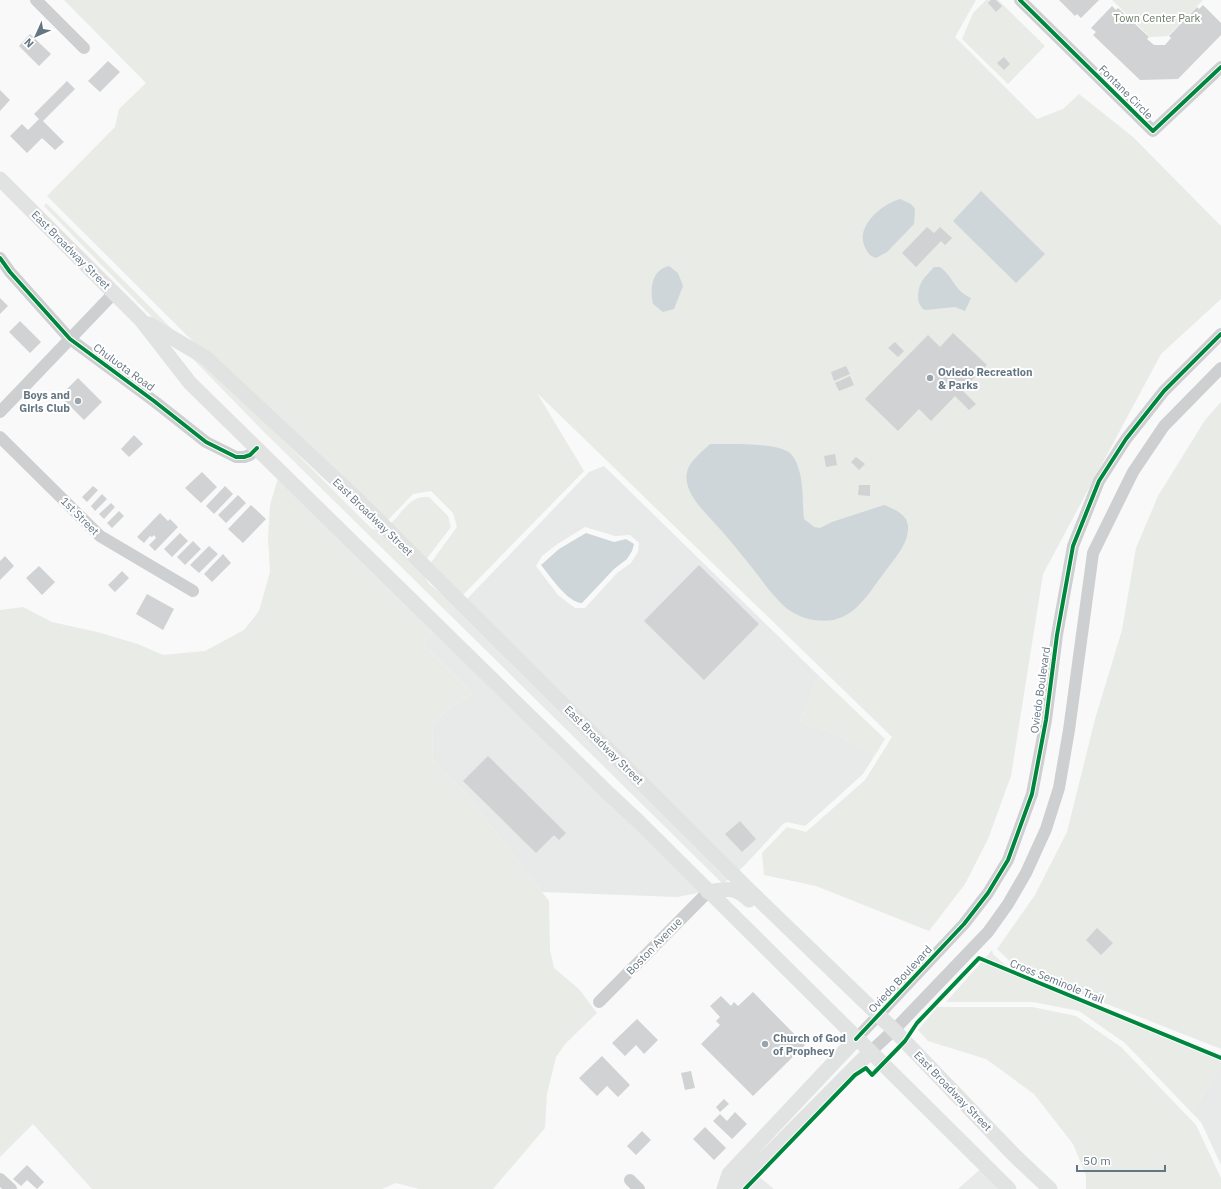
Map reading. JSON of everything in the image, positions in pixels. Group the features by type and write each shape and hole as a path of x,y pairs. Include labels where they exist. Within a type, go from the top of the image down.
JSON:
{"main road":[{"name":"East Broadway Street","path":"0,179 141,320 190,383 1009,1189"},
{"name":"East Broadway Street","path":"141,320 206,358 346,490 828,968 894,1030 1015,1156 1050,1189"},
{"path":"708,892 730,888 738,891 745,896 810,961 828,968"},
{"name":"Oviedo Boulevard","path":"724,1189 729,1174 856,1039"},
{"path":"728,1189 738,1185 870,1052"}],"street":[{"path":"36,0 84,48"},
{"name":"Fontane Circle","path":"1020,0 1153,131 1221,67"},
{"name":"Chuluota Road","path":"0,258 10,272 70,339 154,401 206,442 236,457 250,455 256,448"},
{"path":"0,412 114,293"},
{"name":"Oviedo Boulevard","path":"856,1039 964,924 988,893 1008,860 1032,794 1046,720 1057,635 1073,546 1099,481 1126,439 1164,391 1221,334"},
{"path":"870,1052 894,1030 988,932 1008,904 1026,874 1046,829 1059,788 1069,730 1093,553 1120,495 1137,465 1164,426 1221,368"},
{"name":"1st Street","path":"0,437 100,536 193,591"},
{"name":"Boston Avenue","path":"600,1002 708,892"},
{"path":"0,1178 11,1189"},
{"path":"630,1180 639,1189"}],"shaded area":[{"path":"981,191 1045,254 1016,283 953,221"},
{"path":"900,199 911,204 915,209 914,224 887,252 876,258 866,250 863,237 864,230 879,210"},
{"path":"669,266 678,273 683,286 674,309 663,312 653,304 652,287 655,276 658,272"},
{"path":"934,267 940,267 945,271 957,287 965,295 971,298 965,311 955,307 925,310 922,308 918,298 920,286"},
{"path":"710,444 740,444 776,447 791,454 800,473 804,519 814,527 820,528 832,522 884,505 903,515 907,522 908,533 903,545 870,592 856,608 838,619 827,621 814,620 804,618 792,612 776,598 701,508 692,496 689,489 686,476 688,469 694,459"},
{"path":"604,466 819,676 800,721 839,735 865,751 874,751 872,760 863,774 821,812 805,826 787,822 783,824 744,866 723,884 449,614 457,605 463,603 589,472","holes":["585,527 615,536 630,535 639,543 638,552 631,563 617,573 585,608 575,608 558,595 536,566 542,556 556,545"]},
{"path":"586,533 614,542 626,539 634,544 627,559 614,569 582,603 571,599 565,594 541,565 559,549"},
{"path":"440,624 705,886 698,893 677,897 542,892 467,795 433,760 432,725 450,707 473,694 423,644"},
{"path":"1221,1065 1221,1165 1201,1122 1192,1113"},
{"path":"985,1165 1008,1189 958,1189"},
{"path":"757,1175 774,1189 743,1189"}],"green space":[{"path":"64,0 976,0 955,37 1037,119 1063,109 1079,94 1133,137 1221,226 1221,299 1161,354 1043,574 1011,776 988,839 965,884 929,931 816,886 764,875 762,853 787,827 806,832 865,780 892,737 537,393 584,471 459,599 427,568 457,527 453,513 431,491 413,494 388,520 376,524 47,196 115,127 119,109 146,83"},
{"path":"986,0 998,0 1045,46 1008,84 962,39 973,13"},
{"name":"Town Center Park","path":"1112,0 1203,0 1168,36 1150,37"},
{"path":"46,203 372,529 379,530 385,528 411,502 420,497 429,497 448,516 451,527 422,565 421,570 429,584 457,605 449,614 264,432 44,206"},
{"path":"1221,402 1221,1049 1018,969 997,949 1035,895 1067,832 1095,719 1122,630 1136,548 1158,496 1205,420"},
{"path":"281,468 440,624 423,644 473,694 450,707 432,725 433,760 467,795 549,901 550,950 554,968 579,989 597,1013 566,1043 556,1057 547,1094 545,1128 493,1189 419,1189 396,1183 382,1189 92,1189 33,1124 0,1157 0,610 23,607 52,622 97,632 138,644 163,655 205,651 244,630 259,611 270,572 268,538 270,505"},
{"path":"819,676 885,739 872,760 874,751 865,751 839,735 800,721"},
{"path":"992,950 993,954 1015,974 1221,1055 1221,1065 1192,1113 1125,1043 1079,1011 1033,1002 946,1002"},
{"path":"937,1007 1032,1007 1076,1016 1121,1047 1196,1125 1221,1178 1221,1189 1086,1189 1086,1175 1073,1144 1034,1094 986,1059 928,1041 918,1030"}],"building":[{"path":"991,0 996,0 1002,6 996,12 988,3"},
{"path":"1059,0 1099,0 1081,18 1077,14 1075,16"},
{"path":"1203,5 1221,23 1221,35 1178,79 1140,80 1093,35 1096,32 1091,28 1112,6 1116,10 1118,8 1149,37 1147,39 1154,45 1165,45 1171,38 1169,36 1197,7 1199,9"},
{"path":"30,34 51,54 39,66 19,46"},
{"path":"1004,57 1010,64 1004,70 997,63"},
{"path":"108,61 120,72 100,92 88,81"},
{"path":"67,81 75,89 43,121 64,142 55,150 42,138 27,153 10,136 22,124 28,130 39,119 34,114"},
{"path":"0,90 10,100 0,111"},
{"path":"927,227 934,233 940,227 952,238 945,245 941,241 916,267 902,253"},
{"path":"0,298 8,306 0,314"},
{"path":"20,321 41,342 30,353 9,332"},
{"name":"Oviedo Recreation & Parks","path":"953,333 987,365 962,390 976,404 969,410 955,396 931,421 919,409 898,431 865,399 928,335 940,347"},
{"path":"895,342 904,351 898,357 888,348"},
{"path":"846,366 850,374 834,381 831,372"},
{"path":"850,376 854,385 839,391 835,383"},
{"path":"78,378 102,402 84,420 60,396"},
{"path":"134,435 143,444 129,457 121,449"},
{"path":"835,454 837,465 826,467 824,456"},
{"path":"856,457 865,464 859,470 851,462"},
{"path":"202,472 217,487 201,503 185,488"},
{"path":"859,485 870,485 870,496 858,495"},
{"path":"93,486 98,490 87,502 82,497"},
{"path":"225,486 233,494 214,514 206,506"},
{"path":"102,494 107,499 95,511 91,506"},
{"path":"238,495 246,503 226,523 218,515"},
{"path":"111,503 115,507 104,519 99,514"},
{"path":"251,505 266,519 243,543 228,529"},
{"path":"119,511 124,516 112,528 107,523"},
{"path":"160,513 168,521 170,519 178,527 155,551 149,545 156,538 154,535 152,537 150,536 144,543 137,537"},
{"path":"180,533 188,541 172,557 164,549"},
{"path":"193,541 201,549 185,565 177,557"},
{"path":"209,546 218,554 199,573 190,565"},
{"path":"223,554 231,563 212,582 204,574"},
{"path":"5,556 14,566 0,580 0,561"},
{"path":"699,565 759,624 704,680 644,621"},
{"path":"39,566 55,582 42,595 26,578"},
{"path":"122,571 129,578 115,592 108,585"},
{"path":"147,594 174,609 163,630 136,614"},
{"path":"488,756 566,833 559,840 554,835 536,853 463,781"},
{"path":"740,821 756,839 742,852 725,834"},
{"path":"1097,928 1113,943 1101,955 1086,940"},
{"path":"753,992 805,1045 753,1096 701,1044 720,1025 716,1021 720,1017 710,1006 721,996 731,1006 734,1002 738,1006"},
{"path":"637,1019 658,1040 644,1054 636,1045 625,1056 612,1043"},
{"path":"602,1056 630,1085 618,1097 607,1086 597,1096 579,1078"},
{"path":"691,1071 695,1088 685,1090 681,1073"},
{"path":"724,1099 729,1104 720,1112 716,1107"},
{"path":"735,1112 747,1124 732,1139 713,1121 720,1114 727,1121"},
{"path":"705,1127 726,1148 714,1160 693,1139"},
{"path":"642,1131 651,1140 636,1155 627,1146"},
{"path":"27,1165 44,1182 37,1189 27,1180 21,1186 13,1179"}],"cycle path":[{"path":"1020,0 1153,131 1221,67"},
{"path":"0,258 10,272 70,339 154,401 206,442 236,457 250,455 257,448"},
{"path":"856,1039 964,924 988,893 1008,860 1032,794 1046,720 1057,635 1073,546 1099,481 1126,439 1164,391 1221,334"},
{"name":"Cross Seminole Trail","path":"745,1189 855,1075 866,1068 872,1075 905,1041 917,1023 979,958 1221,1058"}],"place":[{"name":"Oviedo Recreation & Parks","path":"930,378"},
{"name":"Boys and Girls Club","path":"78,401"},
{"name":"Church of God of Prophecy","path":"765,1044"}]}
